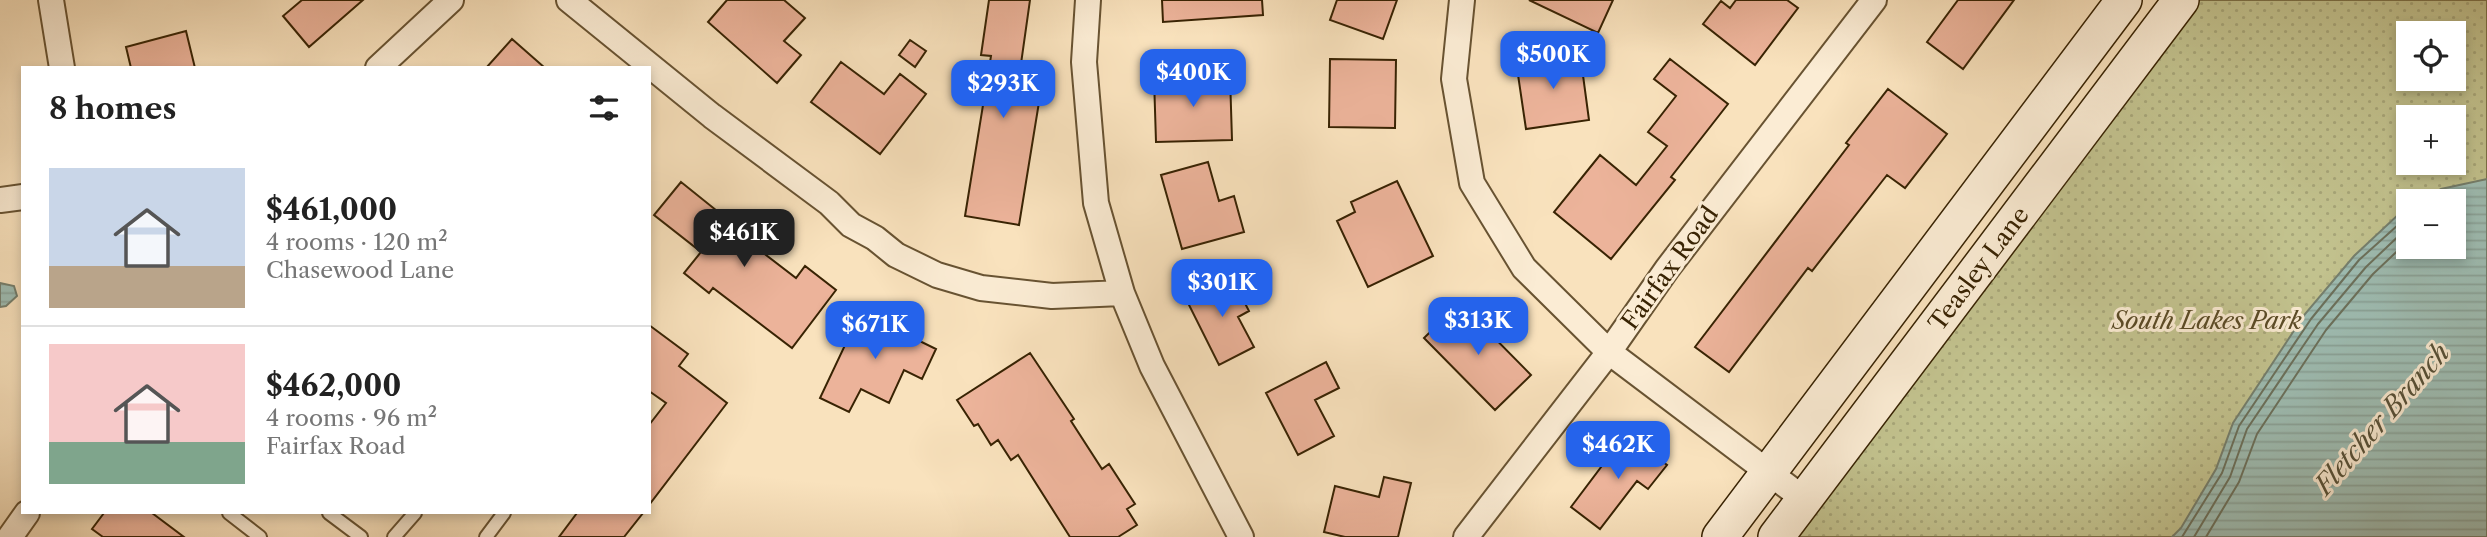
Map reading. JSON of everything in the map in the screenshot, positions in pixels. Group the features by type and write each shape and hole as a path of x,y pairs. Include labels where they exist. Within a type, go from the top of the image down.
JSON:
{"main road":[{"name":"Teasley Lane","path":"1720,537 2124,0"},
{"name":"Teasley Lane","path":"1776,537 2181,0"}],"street":[{"path":"51,0 62,66"},
{"path":"380,66 451,0"},
{"path":"569,0 650,66"},
{"path":"1088,0 1084,62 1095,192 1122,293 1152,366 1241,537"},
{"path":"1462,0 1454,79 1472,183 1524,268 1609,352 1804,499"},
{"name":"Fairfax Road","path":"1466,537 1874,0"},
{"path":"651,67 829,204 851,225 937,275 981,288 1052,296 1122,293"},
{"path":"0,200 21,197"},
{"path":"10,537 26,514"}],"lane":[{"path":"230,514 260,537"},
{"path":"330,514 361,537"},
{"path":"394,537 414,514"},
{"path":"485,537 503,514"}],"green space":[{"name":"South Lakes Park","path":"2180,0 2487,0 2487,537 1776,537"}],"water":[{"name":"Fletcher Branch","path":"2487,179 2487,537 2172,537 2181,528 2216,469 2233,423 2305,314 2354,256 2396,217 2396,259 2466,259 2466,189 2441,189"},
{"path":"0,283 14,286 17,296 6,306 0,307"}],"building":[{"path":"302,0 363,0 309,47 283,16"},
{"path":"727,0 784,0 805,18 784,41 801,55 777,83 708,22"},
{"path":"989,0 1030,0 1017,92 1040,96 1019,225 965,216 991,56 981,55"},
{"path":"1162,0 1262,0 1263,15 1163,22"},
{"path":"1337,0 1397,0 1383,39 1330,20"},
{"path":"1529,0 1613,0 1598,33"},
{"path":"1736,0 1787,0 1798,8 1755,65 1703,24 1721,1 1730,8"},
{"path":"1958,0 2014,0 1963,69 1927,42"},
{"path":"186,31 195,66 131,66 126,47"},
{"path":"512,39 543,66 488,66"},
{"path":"910,40 926,51 915,67 899,55"},
{"path":"1580,53 1589,120 1526,129 1516,61"},
{"path":"1330,59 1396,60 1395,128 1329,127"},
{"path":"1670,59 1728,104 1671,177 1675,180 1611,259 1554,212 1600,155 1636,185 1667,146 1648,132 1676,96 1654,79"},
{"path":"841,62 884,94 900,74 926,94 880,154 811,102"},
{"path":"1230,76 1232,140 1156,142 1154,78"},
{"path":"1888,89 1947,134 1905,188 1887,175 1812,271 1808,268 1729,372 1695,347 1849,145 1846,143"},
{"path":"1208,162 1219,201 1234,196 1244,232 1182,249 1161,175"},
{"path":"1397,181 1433,256 1368,287 1337,221 1355,212 1351,202"},
{"path":"681,182 752,239 749,242 796,278 805,266 836,290 792,348 713,288 709,293 684,273 701,252 654,215"},
{"path":"1231,276 1249,311 1238,317 1254,347 1219,365 1186,299"},
{"path":"1460,303 1531,375 1495,410 1424,338"},
{"path":"863,307 895,323 893,328 936,349 922,379 904,370 889,403 861,389 849,412 820,398"},
{"path":"651,326 688,354 679,366 727,403 651,502 651,422 666,403 651,392"},
{"path":"1030,353 1074,419 1071,421 1102,469 1109,464 1135,504 1127,509 1137,525 1118,537 1070,537 1018,455 1011,460 998,440 991,445 978,424 974,426 957,400"},
{"path":"1326,362 1339,388 1315,400 1334,436 1298,455 1266,393"},
{"path":"1626,434 1667,465 1648,489 1637,481 1600,529 1571,507"},
{"path":"1384,477 1411,483 1398,537 1345,537 1324,532 1335,486 1379,497"},
{"path":"103,514 153,514 184,537 103,537 92,529"},
{"path":"576,514 642,514 624,537 559,537"}]}
